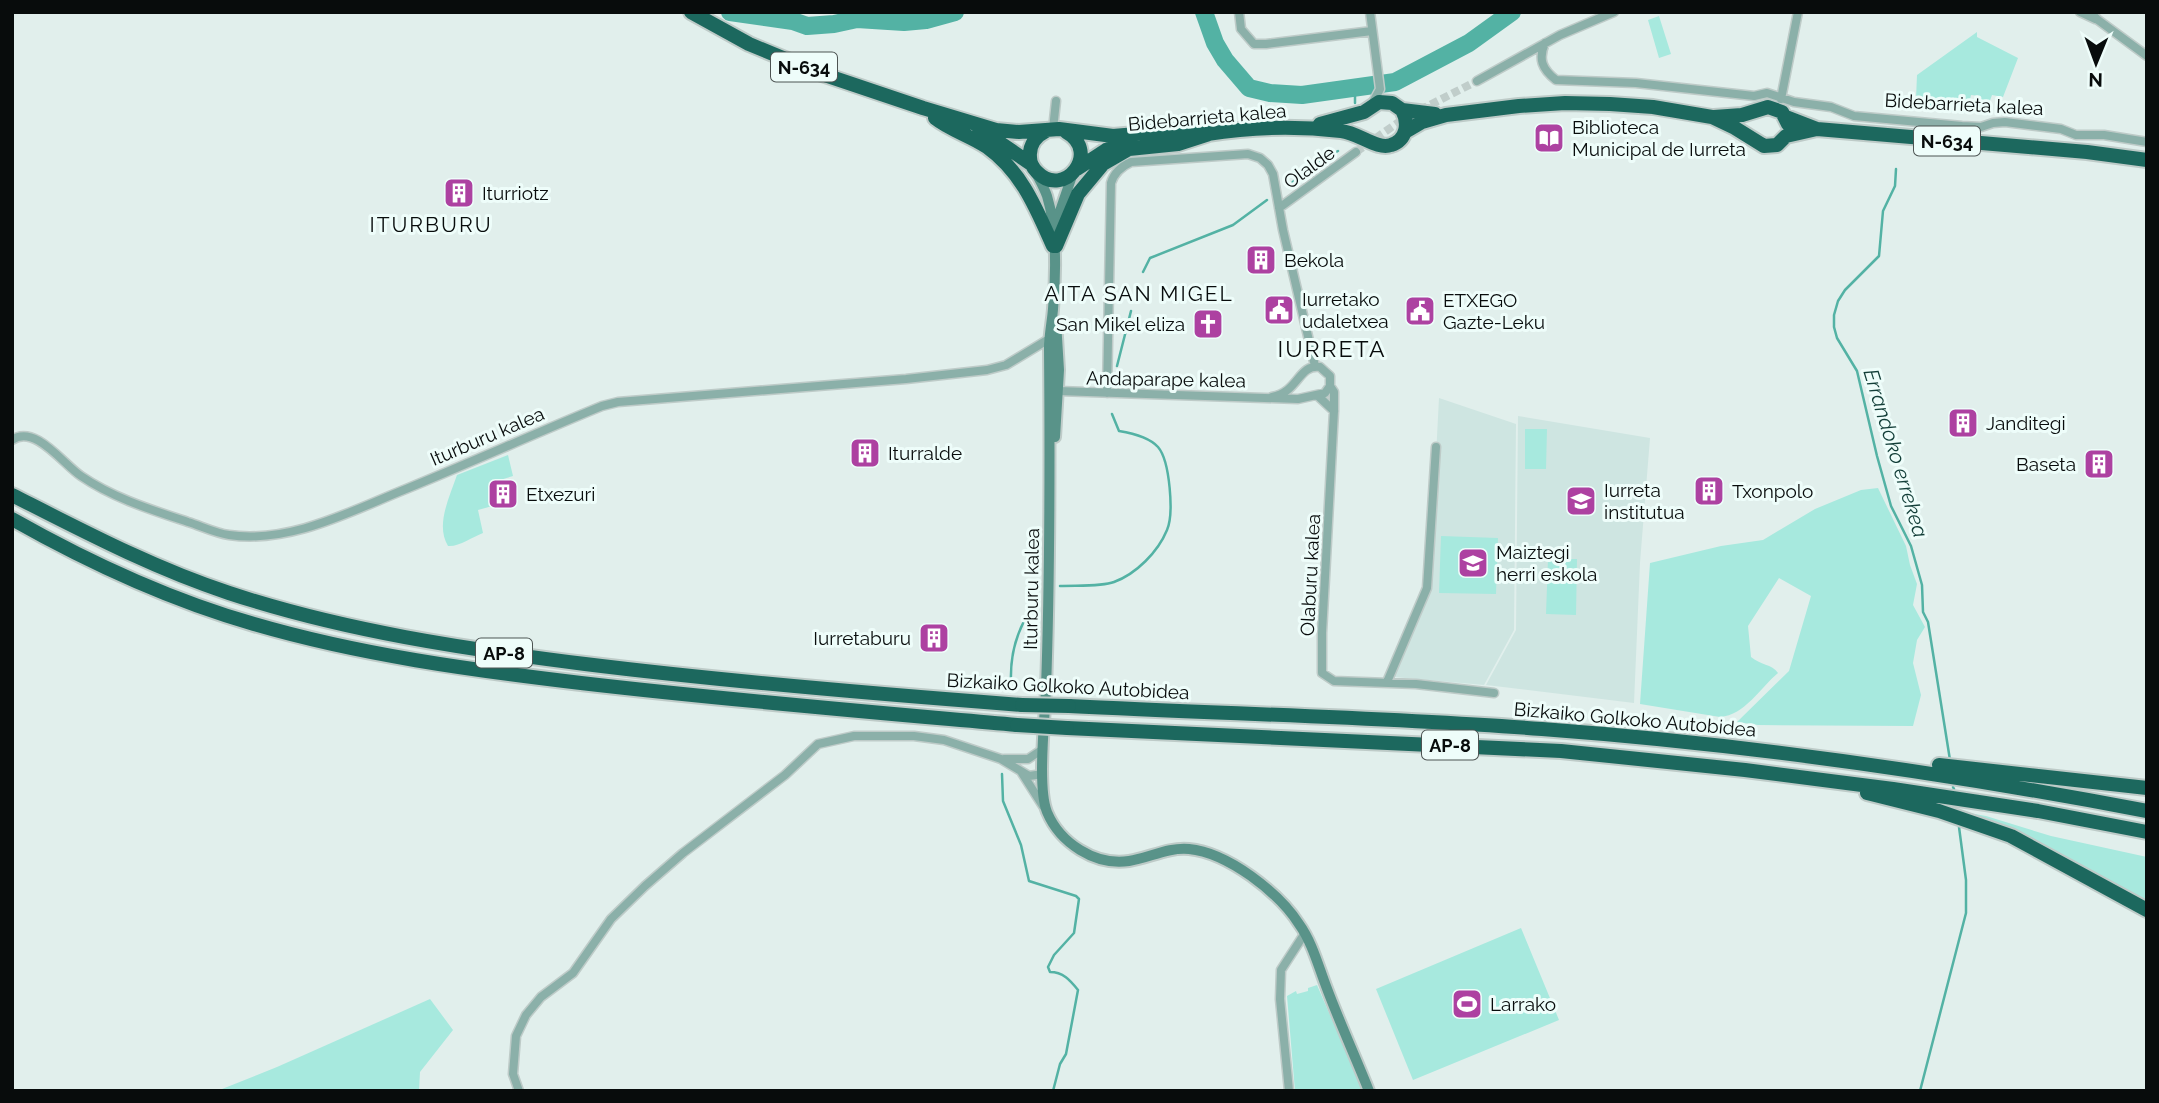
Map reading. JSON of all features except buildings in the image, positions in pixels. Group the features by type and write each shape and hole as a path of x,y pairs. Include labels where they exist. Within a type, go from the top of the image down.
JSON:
{"highway":[{"name":"N-634","path":"691,12 749,44 819,73 996,130 1055,130 1112,136 1195,129 1214,133"},
{"name":"N-634","path":"1305,128 1346,119 1379,102 1446,115 1565,103 1653,107 1712,117"},
{"path":"1397,107 1406,117 1405,132"},
{"name":"N-634","path":"923,108 993,138 1048,179 1066,178 1075,171"},
{"path":"923,108 939,121 989,149 1009,167 1035,204 1055,246"},
{"path":"1712,117 1742,115 1774,108 1817,129"},
{"path":"1365,137 1361,125 1368,109"},
{"path":"1751,137 1749,121 1758,110"},
{"path":"1405,132 1422,122 1446,115"},
{"path":"1712,117 1751,137 1759,145 1770,147 1786,136 1788,130 1784,115"},
{"name":"N-634","path":"1305,128 1345,131 1365,137 1383,147 1396,143 1405,132"},
{"name":"Bidebarrieta kalea","path":"1075,171 1117,145 1214,133 1305,128"},
{"path":"1786,136 1817,129"},
{"name":"Bidebarrieta kalea","path":"1817,129 2147,160"},
{"path":"1033,167 1029,156 1034,140 1055,130 1076,140 1079,146 1080,162 1075,171"},
{"path":"1055,246 1078,194 1091,176 1115,155 1141,146 1178,144 1214,133"},
{"name":"N-634","path":"2077,152 2147,167"},
{"name":"Bizkaiko Golkoko Autobidea","path":"12,495 121,551 228,593 367,630 512,654 663,673 872,694 1022,705 1462,723 1674,741 1969,779 2147,811"},
{"name":"Bizkaiko Golkoko Autobidea","path":"12,519 164,593 253,624 366,651 517,675 675,694 1017,725 1561,751 1832,781 1984,802 2147,832"},
{"path":"1812,757 1829,753 2147,788"},
{"path":"1832,781 1862,792 1939,811 2011,836 2147,910"}],"street":[{"path":"1239,12 1241,29 1254,44 1372,31"},
{"path":"1368,109 1380,89 1370,12"},
{"path":"1477,81 1560,35 1614,12"},
{"path":"1784,115 1782,96 1798,12"},
{"path":"2080,12 2098,20"},
{"path":"2090,12 2147,56"},
{"path":"1545,43 1541,53 1542,62 1546,71 1556,80 1636,83 1754,96 1770,93"},
{"path":"1380,89 1397,107"},
{"path":"1758,110 1770,93"},
{"name":"Bidebarrieta kalea","path":"1770,93 1794,102 1819,104 1854,116 1981,127 2005,122 2061,129 2076,135 2104,135 2147,142"},
{"path":"1055,130 1056,101"},
{"name":"Olalde","path":"1279,208 1356,152"},
{"path":"1107,393 1111,183 1119,170 1131,162 1248,154 1260,158 1268,165 1273,174 1315,366"},
{"path":"1033,167 1049,205 1055,246"},
{"path":"1051,471 1049,339 1055,246 1059,214 1075,171"},
{"path":"1051,471 1059,391 1053,308"},
{"path":"1049,339 1056,321"},
{"name":"Iturburu kalea","path":"12,440 26,436 42,442 83,477 115,495 145,507 227,534 265,536 293,531 355,511 590,411 618,402 987,370 1006,365 1049,339"},
{"path":"1049,354 1053,363 1054,384 1059,391"},
{"path":"1272,397 1281,396 1300,380 1307,368 1315,366 1327,372 1334,392 1334,411"},
{"path":"1300,380 1302,389 1334,411"},
{"path":"1313,396 1325,393 1330,386"},
{"path":"1049,440 1053,429 1054,401 1059,391"},
{"name":"Andaparape kalea","path":"1059,391 1298,399 1313,396"},
{"name":"Olaburu kalea","path":"1334,411 1322,673 1334,681 1387,682 1494,693"},
{"path":"1387,682 1427,588 1436,447"},
{"name":"Iturburu kalea","path":"1047,811 1043,798 1043,749 1051,471"},
{"path":"519,1091 513,1074 516,1036 526,1015 541,997 573,973 611,919 645,886 683,853 785,775 818,744 854,736 914,736 944,740 1001,759 1034,777 1043,773 1032,764 1018,760"},
{"path":"1001,759 1028,760 1043,749"},
{"path":"1020,771 1055,828 1083,852 1098,859 1124,862 1170,850 1190,849 1209,853 1251,876 1278,899 1305,933 1369,1091"},
{"path":"1289,1091 1280,999 1281,970 1305,933"}],"shaded area":[{"name":"Maiztegi herri eskola","path":"1439,398 1516,424 1514,630 1484,685 1394,677 1429,591"},
{"name":"Iurreta institutua","path":"1518,416 1650,438 1640,563 1634,703 1486,685 1516,630"}],"green space":[{"path":"1659,16 1671,54 1659,58 1648,20"},
{"path":"1977,32 1977,37 2018,58 2003,97 1992,95 1988,106 1978,104 1980,96 1971,95 1967,113 1925,110 1924,99 1916,99 1917,75"},
{"path":"1525,429 1547,429 1546,469 1525,469"},
{"path":"508,455 513,476 490,483 496,505 478,510 483,533 448,546 444,538 443,520 457,475"},
{"path":"1878,488 1906,546 1917,584 1913,605 1925,627 1917,640 1913,663 1921,695 1913,726 1758,725 1737,722 1789,671 1811,596 1779,578 1748,626 1751,657 1778,673 1752,700 1737,711 1720,717 1640,704 1650,563 1721,546 1763,540 1815,509 1861,490"},
{"path":"1441,536 1498,538 1496,594 1439,593"},
{"path":"1548,559 1577,559 1576,615 1546,614"},
{"path":"1952,810 1986,816 2051,836 2147,857 2147,903"},
{"name":"Larrako","path":"1521,928 1559,1020 1413,1080 1376,989"},
{"path":"1317,985 1363,1091 1295,1091 1287,996 1296,991 1297,994 1308,991 1308,988"},
{"path":"430,999 453,1030 420,1072 419,1091 217,1091 277,1067"}],"waterway":[{"path":"730,12 793,21 807,26 857,19 904,22 926,20 955,12"},
{"path":"1204,12 1215,43 1225,60 1249,88 1270,93 1302,95 1395,82 1469,43 1512,12"},
{"path":"1355,88 1355,103"},
{"path":"1290,185 1308,167 1338,151"},
{"name":"Errandoko errekea","path":"1896,169 1895,186 1883,211 1879,256 1845,290 1838,301 1834,327 1837,338 1857,371 1891,506 1911,546 1922,585 1923,612 1928,622 1950,760"},
{"path":"1143,272 1150,258 1233,225 1267,200"},
{"path":"1117,366 1131,311"},
{"path":"1060,586 1102,585 1122,578 1138,568 1152,554 1167,530 1170,488 1162,454 1150,441 1119,431 1112,414"},
{"path":"1011,681 1017,639 1025,619 1037,601"},
{"path":"1002,774 1003,801 1021,845 1029,881 1079,899 1074,933 1054,955 1048,967 1050,972 1066,977 1078,990 1066,1054 1060,1064 1053,1091"},
{"name":"Errandoko errekea","path":"1920,1091 1966,913 1966,880 1959,827"}],"tunnel":[{"path":"1420,110 1477,81"},
{"path":"1356,152 1406,117"}],"place":[{"name":"Biblioteca Municipal de Iurreta","path":"1549,138"},
{"name":"Iturriotz","path":"459,193"},
{"name":"Bekola","path":"1261,260"},
{"name":"Iurretako udaletxea","path":"1279,310"},
{"name":"ETXEGO Gazte-Leku","path":"1420,311"},
{"name":"San Mikel eliza","path":"1208,324"},
{"name":"Janditegi","path":"1963,423"},
{"name":"Iturralde","path":"865,453"},
{"name":"Baseta","path":"2099,464"},
{"name":"Txonpolo","path":"1709,491"},
{"name":"Etxezuri","path":"503,494"},
{"name":"Iurreta institutua","path":"1581,501"},
{"name":"Maiztegi herri eskola","path":"1473,563"},
{"name":"Iurretaburu","path":"934,638"},
{"name":"Larrako","path":"1467,1004"}],"district":[{"name":"ITURBURU","path":"431,224"},
{"name":"AITA SAN MIGEL","path":"1139,293"},
{"name":"IURRETA","path":"1332,348"}]}
